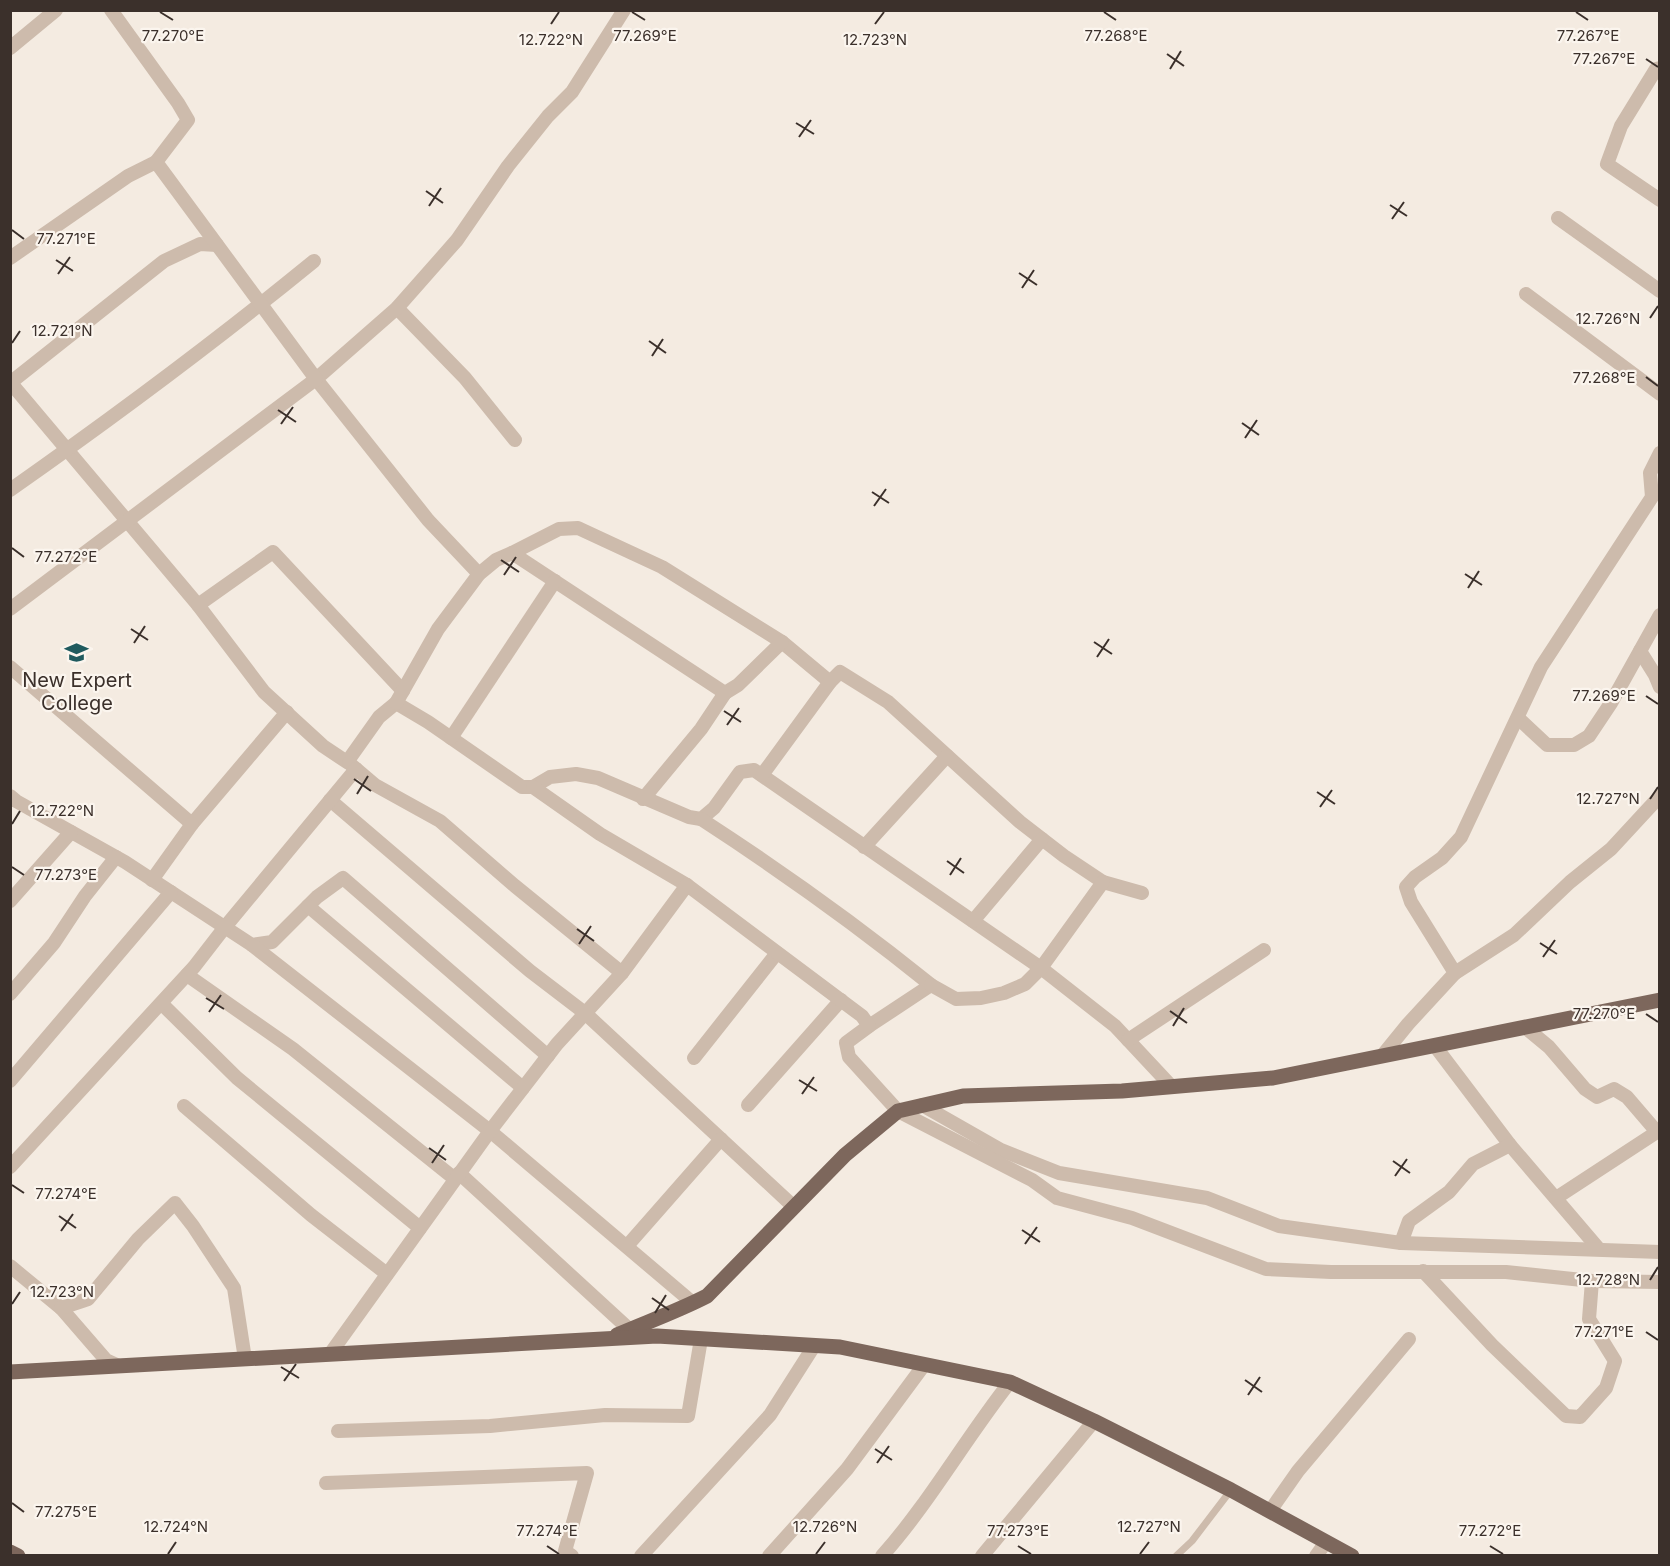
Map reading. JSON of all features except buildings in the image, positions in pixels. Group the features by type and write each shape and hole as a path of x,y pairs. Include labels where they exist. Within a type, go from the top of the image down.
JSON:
{"main road":[{"path":"608,1339 707,1296 845,1155 898,1111 963,1096 1122,1091 1273,1078 1659,1000"},
{"path":"10,1372 657,1336 840,1347 1010,1382 1094,1421 1231,1490 1352,1556"},
{"path":"10,1552 18,1556"}],"street":[{"path":"10,48 56,10"},
{"path":"10,258 128,176 156,162 188,120 178,102 111,10"},
{"path":"10,609 316,379 397,308 457,240 508,166 548,116 572,92 624,10"},
{"path":"1659,68 1656,69 1621,126 1607,164 1659,200"},
{"path":"156,162 316,379 428,520 479,573"},
{"path":"1558,218 1659,291"},
{"path":"217,245 200,244 164,261 11,383 198,605 264,692 323,746 375,785 440,821 514,886 622,973"},
{"path":"10,489 66,450 261,304 314,261"},
{"path":"1526,294 1659,394"},
{"path":"397,308 465,378 515,440"},
{"path":"1455,973 1411,902 1406,887 1415,877 1442,858 1461,837 1541,667 1652,497 1650,473 1659,456"},
{"path":"10,1167 162,1004 330,800 379,717 396,703 438,629 479,573 496,560 559,529 578,528 662,567 782,642 830,681"},
{"path":"198,605 273,552 403,691"},
{"path":"512,553 725,693"},
{"path":"451,738 555,581"},
{"path":"1518,718 1546,745 1574,745 1589,736 1611,703 1659,615"},
{"path":"643,799 701,729 725,693 738,685 782,642"},
{"path":"1640,651 1655,675 1659,687"},
{"path":"10,667 192,824"},
{"path":"762,775 830,681 840,672 888,702 1020,822 1042,839 1103,882 1142,893"},
{"path":"396,703 522,787 533,787 550,777 576,774 598,778 643,799 701,819 771,864 868,934 931,985 956,999 981,998 1004,993 1025,984 1041,968 1103,882"},
{"path":"152,880 192,824 287,712"},
{"path":"864,847 947,756"},
{"path":"701,819 714,808 740,772 754,770 1041,968 1115,1026 1172,1087"},
{"path":"533,787 600,834 687,885 862,1016 869,1026"},
{"path":"1382,1056 1455,973 1514,935 1570,882 1611,849 1659,796"},
{"path":"330,800 530,971 585,1014 794,1207"},
{"path":"12,802 116,857 252,945 490,1131 693,1303"},
{"path":"10,902 72,832"},
{"path":"973,921 1042,839"},
{"path":"10,994 54,943 85,896 116,857"},
{"path":"252,945 272,942 308,906 343,878 548,1056"},
{"path":"330,1354 490,1131 548,1056 622,973 687,885"},
{"path":"10,1081 171,892"},
{"path":"308,906 523,1088"},
{"path":"1128,1040 1264,950"},
{"path":"694,1058 777,953"},
{"path":"187,975 293,1049 457,1176 630,1330"},
{"path":"931,985 846,1043 849,1057 898,1111 1032,1180 1057,1198 1132,1218 1266,1269 1331,1272 1506,1272 1592,1281 1659,1282"},
{"path":"748,1105 841,1000"},
{"path":"162,1004 237,1078 420,1228"},
{"path":"1526,1028 1549,1047 1585,1089 1597,1097 1614,1089 1627,1097 1658,1131 1556,1198"},
{"path":"1435,1046 1510,1145 1598,1248"},
{"path":"922,1105 1001,1150 1059,1173 1207,1198 1279,1226 1401,1243 1598,1248 1659,1252"},
{"path":"184,1106 311,1215 387,1274"},
{"path":"627,1246 721,1139"},
{"path":"1401,1243 1409,1221 1449,1192 1473,1164 1510,1145"},
{"path":"61,1308 88,1299 138,1239 175,1203 234,1288 245,1359"},
{"path":"10,1266 61,1308 106,1360 119,1366"},
{"path":"1423,1271 1492,1345 1566,1416 1580,1417 1606,1388 1615,1361 1589,1319 1592,1281"},
{"path":"338,1431 490,1426 604,1415 688,1416 701,1339"},
{"path":"1270,1511 1298,1471 1409,1339"},
{"path":"641,1556 770,1415 814,1346"},
{"path":"770,1556 848,1469 924,1365"},
{"path":"882,1556 905,1530 982,1418 1010,1382"},
{"path":"982,1556 1094,1421"},
{"path":"326,1483 587,1473 565,1551 572,1556"},
{"path":"1316,1556 1326,1542"}],"lane":[{"path":"1176,1556 1192,1541 1231,1490"}],"place":[{"name":"New Expert College","path":"77,653"}]}
